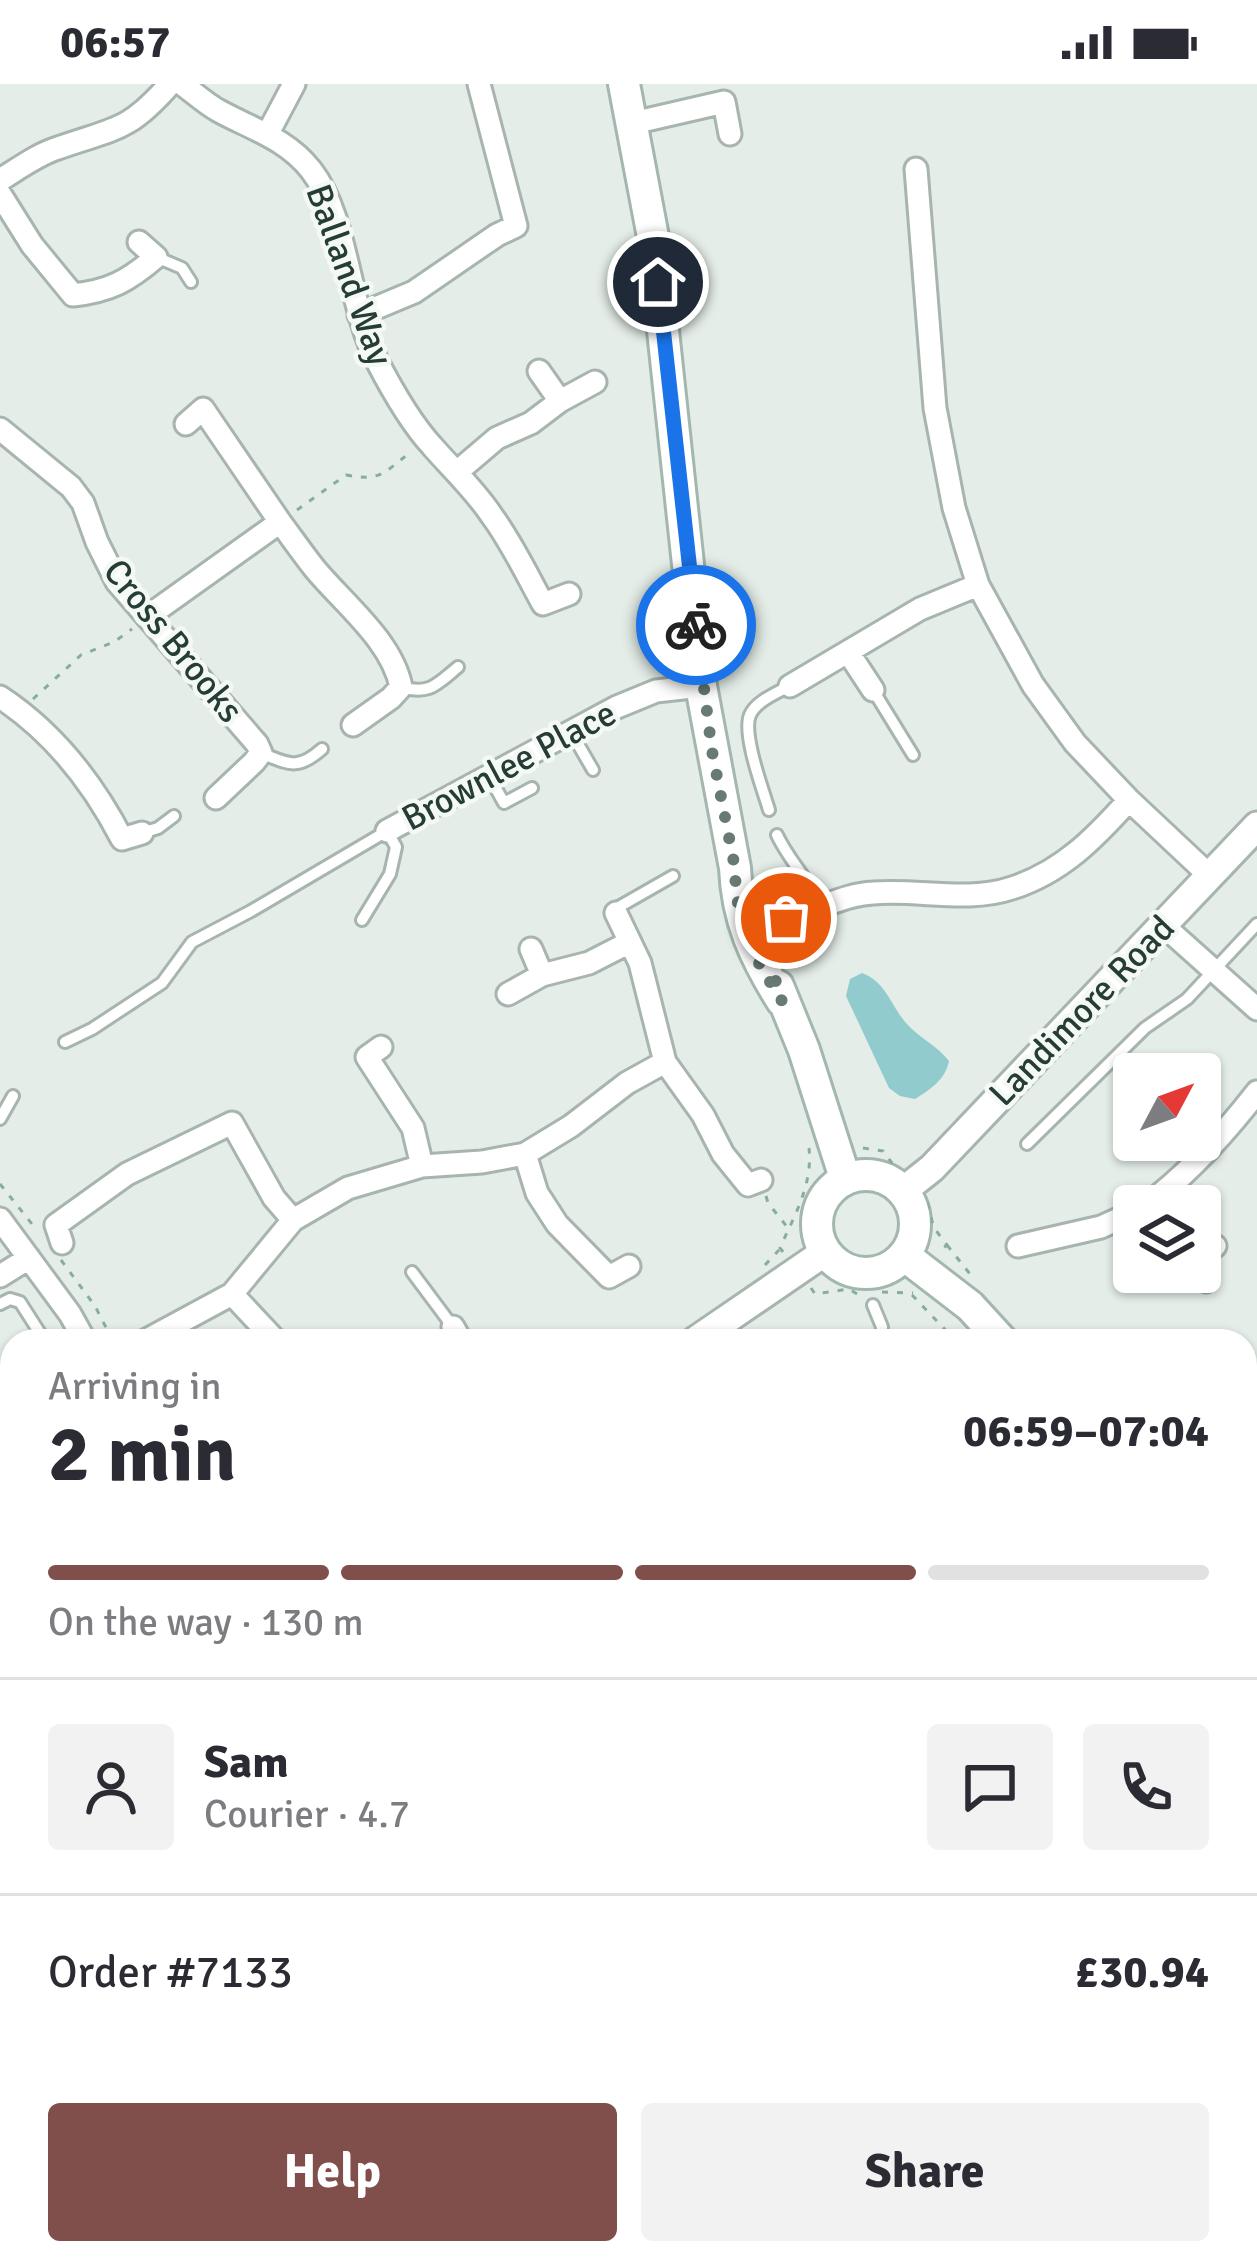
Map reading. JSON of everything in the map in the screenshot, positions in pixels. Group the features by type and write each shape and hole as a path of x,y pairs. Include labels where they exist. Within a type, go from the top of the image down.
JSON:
{"main road":[{"path":"624,84 653,237 701,686 735,868 736,897 760,966 804,1050 831,1165 831,1188 816,1219 818,1236 838,1265 855,1273 890,1268 913,1272 970,1306 991,1329"},
{"path":"735,868 782,1001"},
{"path":"831,1165 912,1184 913,1272"}],"street":[{"path":"0,180 53,149 126,126 170,84"},
{"name":"Balland Way","path":"182,84 214,109 268,133 310,168 327,195 374,356 429,443 493,516 534,608 568,594"},
{"path":"268,133 294,84"},
{"path":"359,315 414,292 486,243 525,224 479,84"},
{"path":"633,122 724,101 730,134"},
{"path":"916,169 935,408 954,508 978,584 1033,685 1075,742 1211,877"},
{"path":"0,194 73,295 130,279 148,250"},
{"path":"539,371 560,401"},
{"path":"457,472 497,438 531,423 595,382"},
{"path":"186,424 203,409 313,567 380,643 398,674 401,687 392,698 353,725"},
{"name":"Cross Brooks","path":"0,429 71,487 83,503 117,582 256,744 261,753 254,763 216,798"},
{"path":"147,616 280,522"},
{"path":"790,686 920,609 978,584"},
{"path":"848,652 873,690"},
{"name":"Brownlee Place","path":"387,831 617,707 656,692 701,686"},
{"path":"0,698 20,710 80,771 122,839 142,833"},
{"path":"750,901 766,914 786,918 848,896 876,892 972,896 1008,890 1066,862 1129,800"},
{"name":"Landimore Road","path":"912,1184 1257,826"},
{"path":"616,913 640,963 665,1062 748,1185 761,1180"},
{"path":"771,962 774,932 786,918"},
{"path":"1164,926 1257,1009"},
{"path":"508,994 542,975 590,964 630,942"},
{"path":"532,949 542,975"},
{"path":"381,1047 367,1057 413,1128 422,1166"},
{"path":"167,1329 232,1294 292,1220 349,1188 422,1166 525,1154 665,1062"},
{"path":"1171,1185 1257,1092"},
{"path":"35,1210 59,1234 127,1174 232,1123 274,1198 292,1220"},
{"path":"525,1154 537,1193 557,1224 618,1281"},
{"path":"0,1219 78,1329"},
{"path":"1018,1246 1113,1221"},
{"path":"713,1329 825,1252"},
{"path":"0,1276 29,1258"},
{"path":"232,1294 265,1329"}],"lane":[{"path":"148,250 182,268 190,283"},
{"path":"401,687 422,692 458,668"},
{"path":"769,810 749,734 750,715 790,686"},
{"path":"873,690 914,755"},
{"path":"572,731 593,770"},
{"path":"261,753 299,764 322,749"},
{"path":"489,776 504,803 532,788"},
{"path":"142,833 175,816"},
{"path":"65,1042 162,983 191,942 387,831 396,848 390,874 362,920"},
{"path":"777,835 788,859 813,888 820,907"},
{"path":"616,913 617,908 673,876"},
{"path":"1027,1144 1145,1028 1186,999 1257,924"},
{"path":"0,1119 13,1096"},
{"path":"412,1272 453,1329"},
{"path":"0,1304 10,1299 20,1302 38,1329"},
{"path":"874,1305 882,1329"}],"path":[{"path":"280,522 346,475 368,480 429,443"},
{"path":"20,710 81,655 114,642 147,616"},
{"path":"831,1165 856,1146 883,1151 892,1163 909,1162 912,1184 931,1186 930,1217 947,1245 913,1272 849,1289"},
{"path":"761,1180 768,1203 789,1229"},
{"path":"913,1272 949,1329"}],"water":[{"path":"862,973 877,982 906,1023 949,1061 941,1079 915,1099 889,1088 846,996 850,979"}],"way so far":[{"path":"696,625 701,686 735,868 736,897 760,966 782,1001 770,946 786,918"}],"route":[{"path":"658,282 696,625"}]}
